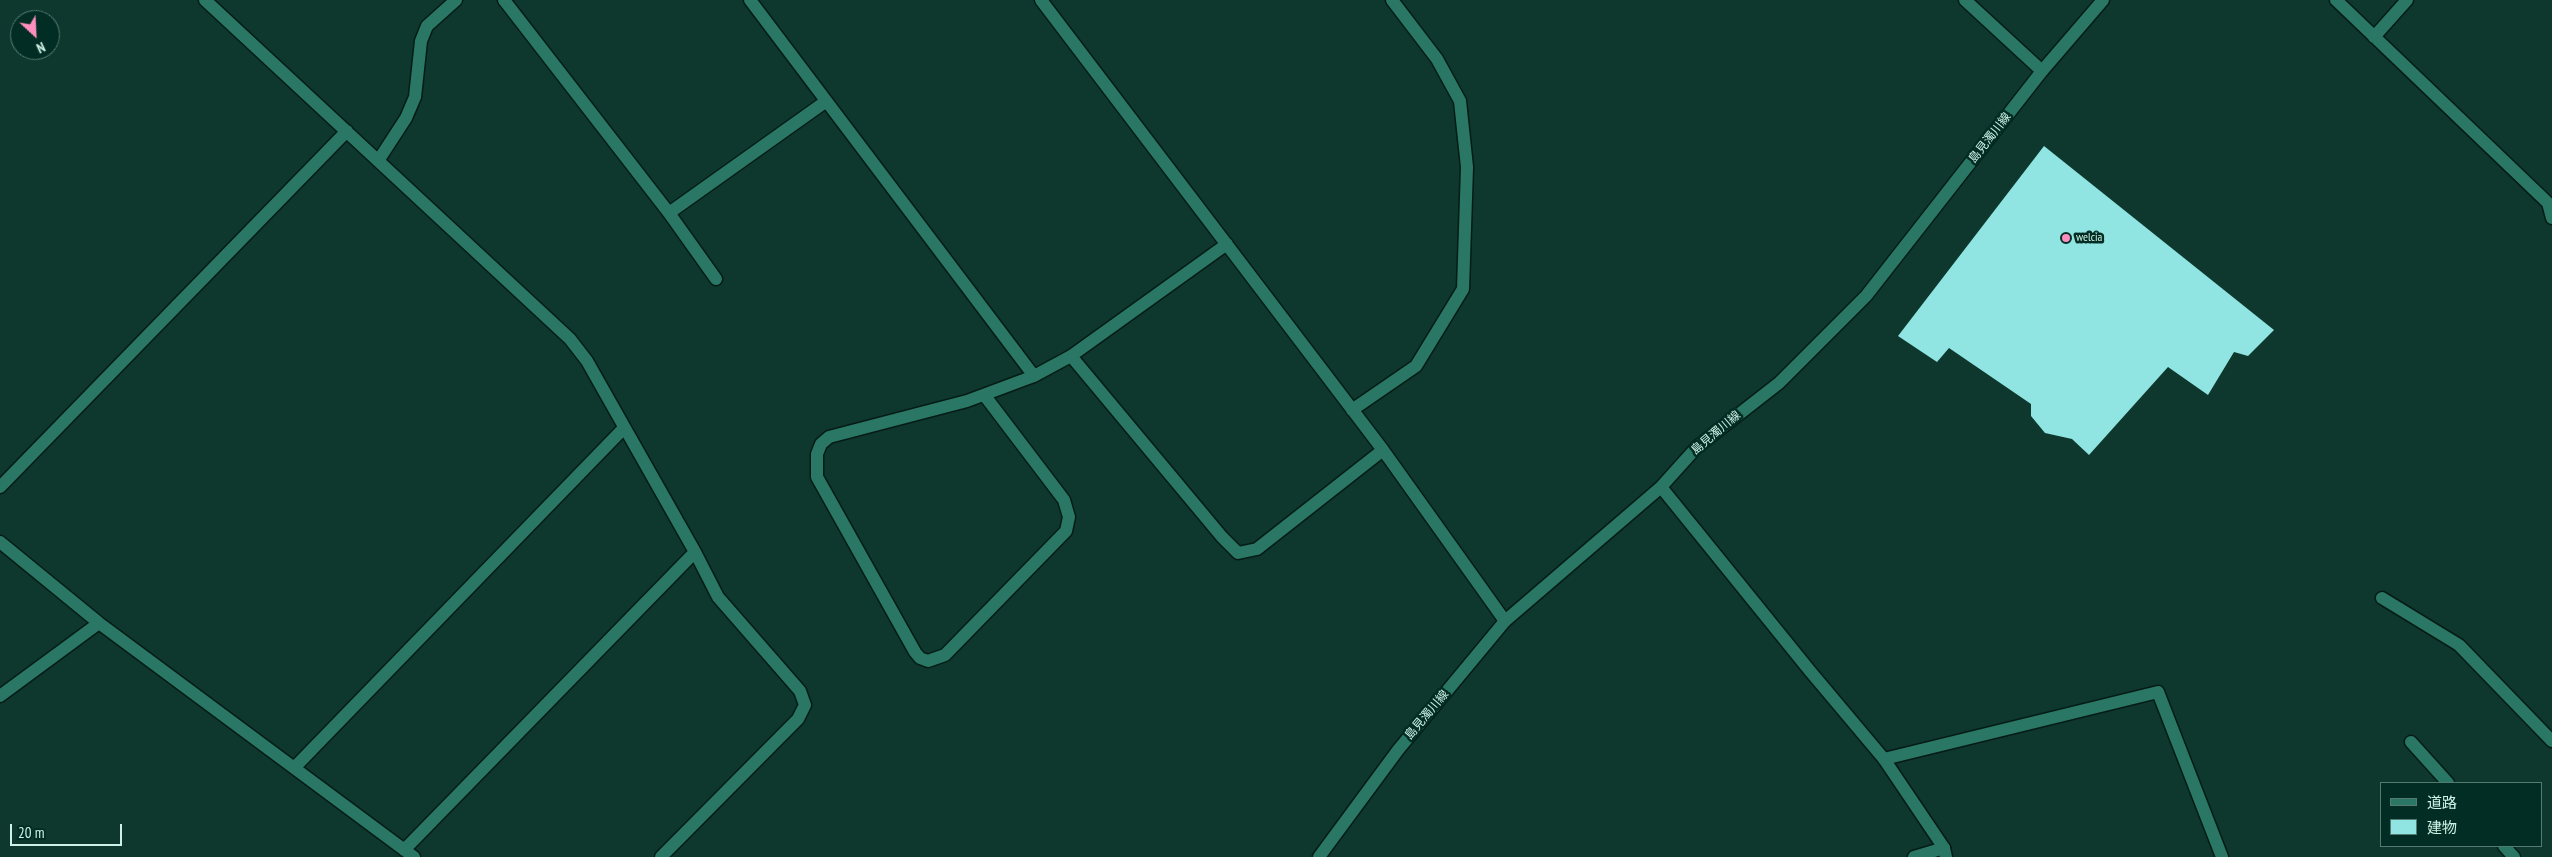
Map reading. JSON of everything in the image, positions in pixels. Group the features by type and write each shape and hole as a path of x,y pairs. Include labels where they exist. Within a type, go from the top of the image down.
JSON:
{"street":[{"path":"205,0 570,340 587,361 695,552 718,597 800,691 806,706 798,719 661,857"},
{"path":"378,161 406,118 415,97 421,41 427,26 439,13 456,0"},
{"path":"504,0 668,213 716,279"},
{"path":"750,0 1034,376"},
{"path":"1041,0 1384,450 1505,621"},
{"path":"1352,410 1416,366 1463,289 1467,167 1460,101 1437,59 1392,0"},
{"path":"1965,0 2042,71"},
{"name":"島見濁川線","path":"1319,857 1398,750 1505,621 1661,487 1697,447 1778,383 1866,296 2042,71 2103,0"},
{"path":"2336,0 2550,201 2552,218"},
{"path":"2374,37 2407,0"},
{"path":"668,213 826,102"},
{"path":"0,487 347,131"},
{"path":"985,396 1064,500 1069,517 1068,524 1066,531 945,655 928,661 920,658 915,652 817,477 815,464 821,444 829,437 985,396 1034,376 1071,356 1227,244"},
{"path":"1071,356 1222,537 1238,553 1257,550 1384,450"},
{"path":"294,768 624,428"},
{"path":"1661,487 1884,759 1945,853 1914,857"},
{"path":"0,542 99,623 409,853 695,552"},
{"path":"2382,598 2459,645 2552,741"},
{"path":"0,696 99,623"},
{"path":"1884,759 2158,692 2222,857"},
{"path":"2411,742 2447,782"},
{"path":"2505,847 2514,857"}],"building":[{"name":"welcia","path":"2044,146 2274,330 2248,356 2234,352 2208,395 2168,367 2089,455 2072,439 2045,433 2031,416 2031,404 1949,348 1937,362 1898,336"}],"place":[{"name":"welcia","path":"2066,238"}]}
